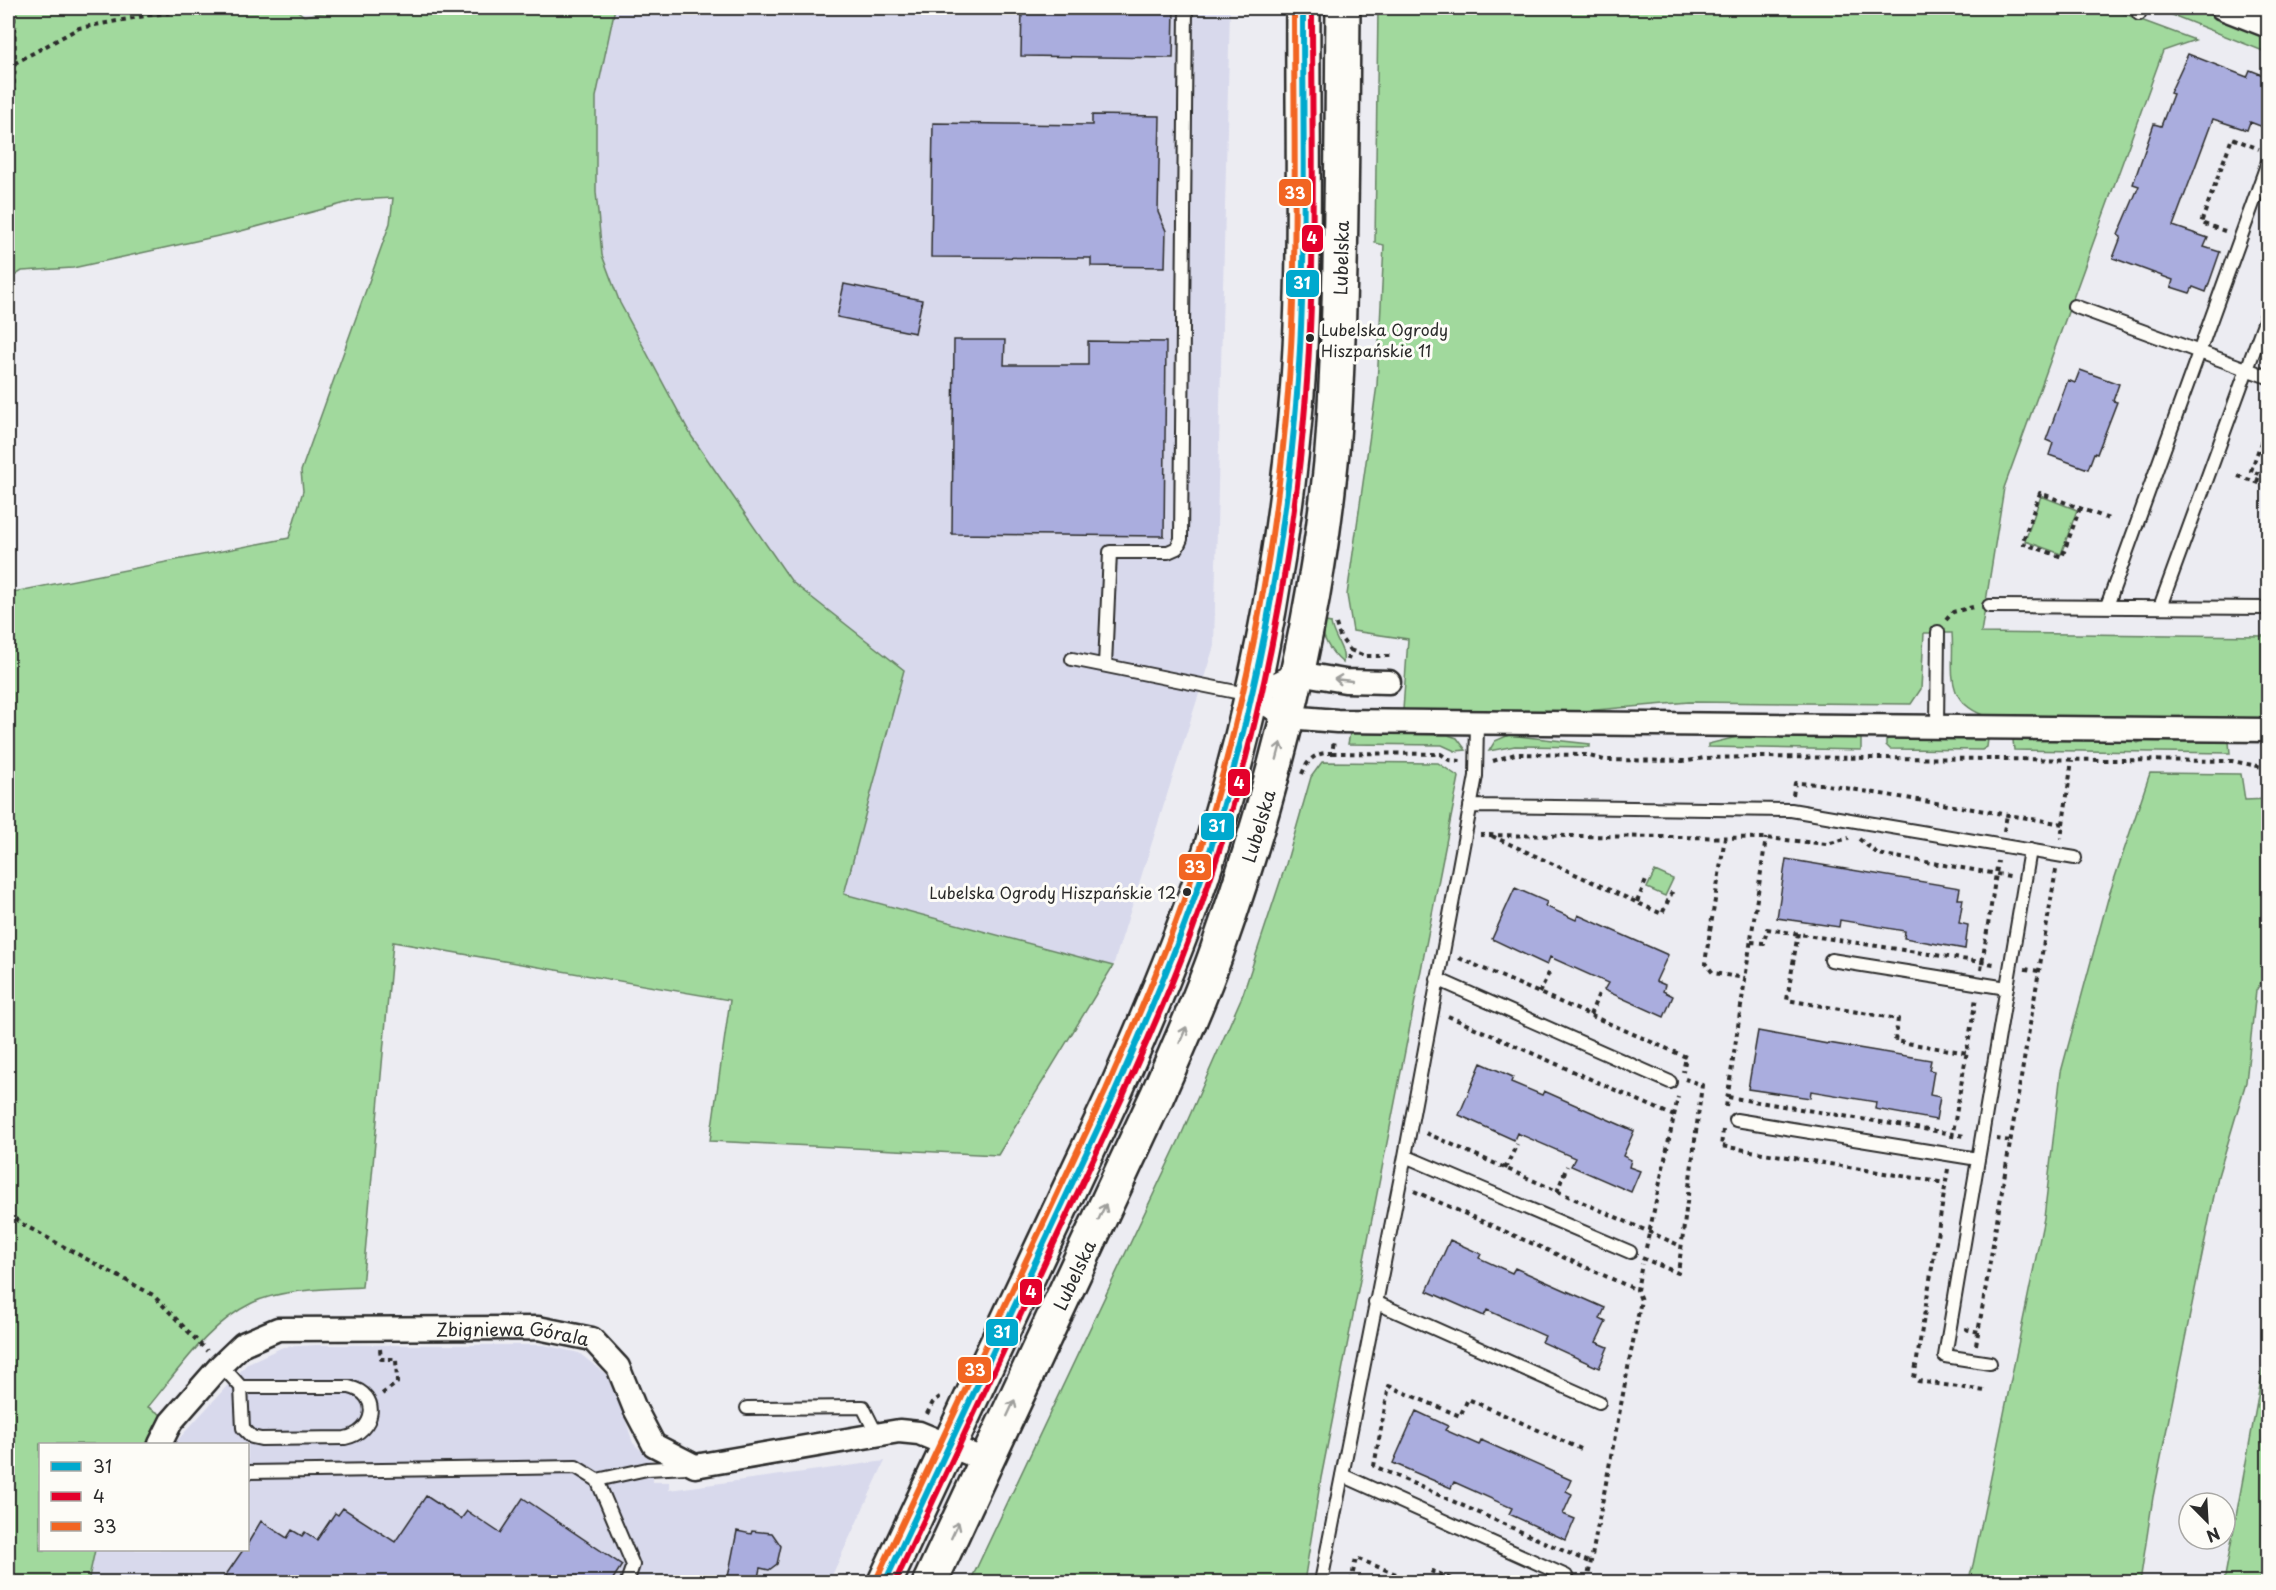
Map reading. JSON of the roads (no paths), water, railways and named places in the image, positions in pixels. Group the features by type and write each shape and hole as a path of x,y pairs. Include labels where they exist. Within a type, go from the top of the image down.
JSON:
{"main road":[{"name":"Lubelska","path":"885,1582 1150,1013 1201,878 1220,817 1252,696 1278,564 1292,447 1303,293 1303,8"},
{"name":"Lubelska","path":"930,1582 1157,1096 1190,1019 1217,953 1258,830 1288,717 1312,598 1330,473 1335,416 1341,240 1343,8"},
{"path":"1302,241 1321,230 1330,231 1341,240"}],"street":[{"path":"2222,8 2268,26"},
{"path":"1252,696 1298,673 1345,681 1389,682"},
{"path":"1252,696 1288,717 1337,721 2268,730"},
{"name":"Zbigniewa Górala","path":"160,1443 171,1422 221,1365 243,1344 278,1329 538,1328 592,1339 618,1367 635,1409 654,1445 695,1466"},
{"path":"695,1466 899,1431 919,1433 987,1461"}],"lane":[{"path":"1105,665 1110,552 1168,552 1176,548 1181,539 1186,8"},
{"path":"2107,606 2268,162"},
{"path":"2074,306 2268,377"},
{"path":"2160,607 2268,312"},
{"path":"1989,606 2268,608"},
{"path":"1937,727 1938,632"},
{"path":"1072,658 1252,696"},
{"path":"1321,1582 1405,1156 1476,776 1477,723"},
{"path":"1470,806 1791,810 2075,858"},
{"path":"1990,1363 1946,1356 2030,850"},
{"path":"1831,960 2007,988"},
{"path":"1437,979 1676,1080"},
{"path":"1736,1120 1978,1159"},
{"path":"1405,1156 1630,1252"},
{"path":"1375,1302 1599,1402"},
{"path":"221,1365 241,1387 243,1428 252,1437 261,1439 355,1436 363,1431 371,1413 370,1404 358,1389 241,1387"},
{"path":"747,1408 863,1407 878,1435"},
{"path":"597,1480 647,1469 695,1466"},
{"path":"249,1472 576,1467 597,1480 633,1565 627,1582"},
{"path":"1342,1474 1566,1576"}],"place":[{"name":"Lubelska Ogrody Hiszpańskie 11","path":"1310,338"},
{"name":"Lubelska Ogrody Hiszpańskie 12","path":"1187,892"}]}
